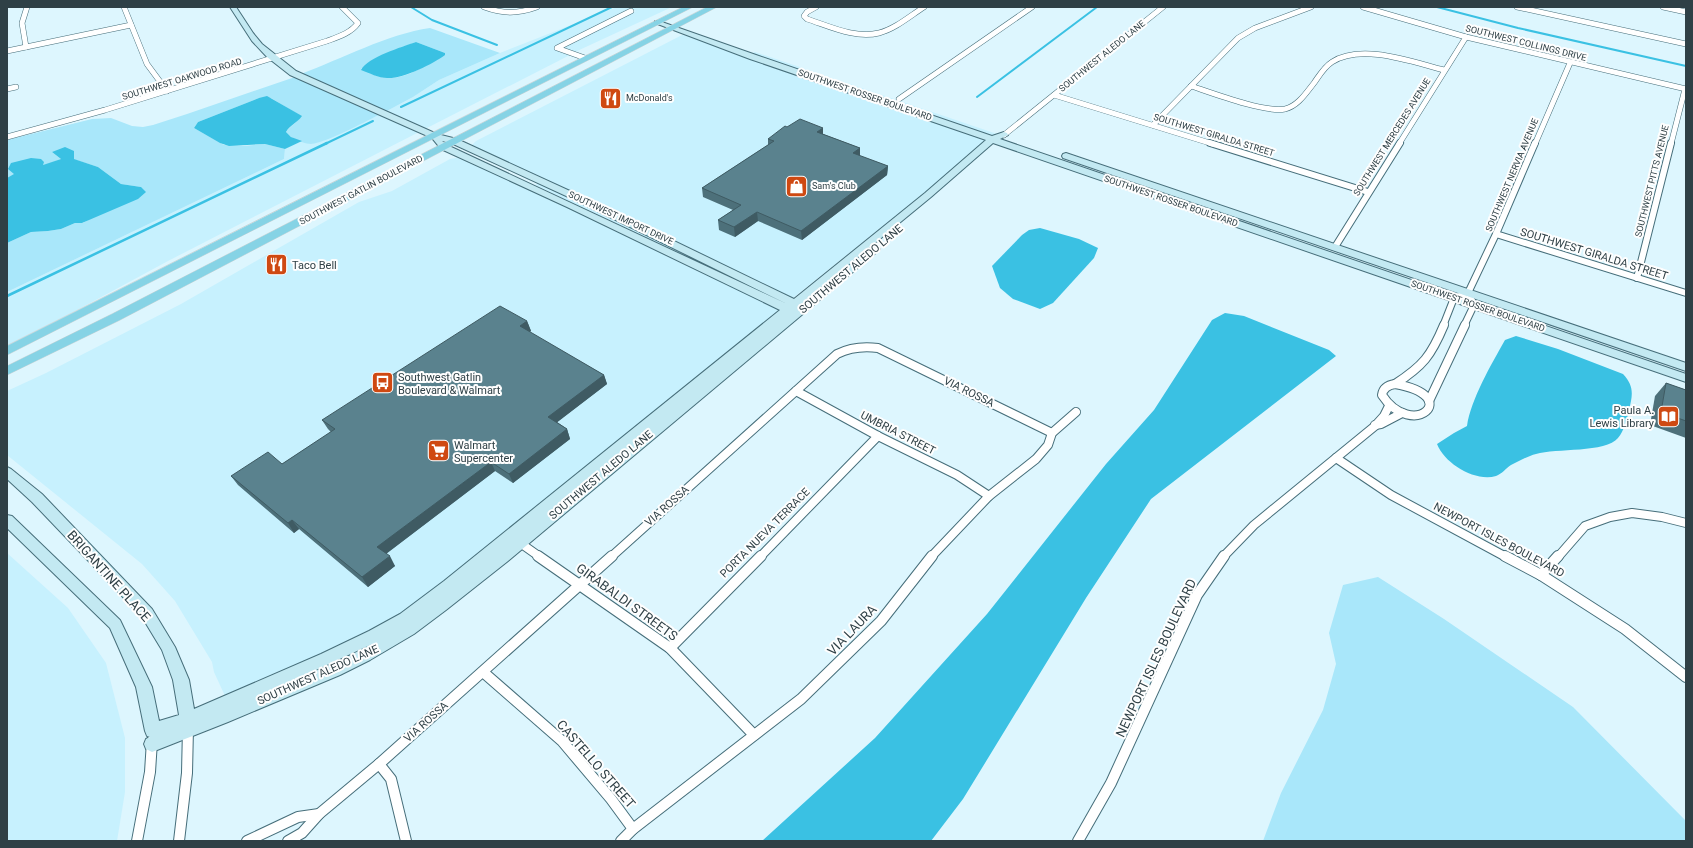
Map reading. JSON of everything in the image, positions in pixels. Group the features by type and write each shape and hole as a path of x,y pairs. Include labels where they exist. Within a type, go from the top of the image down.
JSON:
{"main road":[{"name":"SOUTHWEST GATLIN BOULEVARD","path":"7,351 434,136 660,20 689,7"},
{"name":"SOUTHWEST GATLIN BOULEVARD","path":"7,371 116,317 675,25 713,7"}],"street":[{"path":"26,7 22,23 26,47"},
{"path":"124,7 147,64 168,91"},
{"name":"SOUTHWEST IMPORT DRIVE","path":"233,7 250,34 274,59 292,73 434,136 454,141 587,202 796,308"},
{"name":"SOUTHWEST OAKWOOD ROAD","path":"7,137 93,115 274,59 338,37 354,30 358,26 358,23 342,7"},
{"path":"484,7 510,14 520,13 537,7"},
{"path":"816,7 807,12 804,16 807,19 854,33 868,35 886,30 924,7"},
{"path":"899,99 1032,7"},
{"name":"SOUTHWEST ALEDO LANE","path":"152,738 314,678 374,650 449,601 514,539 796,308 928,195 1054,96 1163,7"},
{"path":"1153,125 1238,38 1255,28 1311,7"},
{"name":"SOUTHWEST COLLINGS DRIVE","path":"1363,7 1466,37 1570,63 1686,89"},
{"path":"1516,7 1686,44"},
{"path":"1663,7 1686,12"},
{"path":"585,58 557,48 631,11"},
{"name":"SOUTHWEST ROSSER BOULEVARD","path":"660,20 899,99 999,138 1686,378"},
{"path":"7,51 131,25"},
{"name":"SOUTHWEST ROSSER BOULEVARD","path":"675,25 753,57 1335,247 1686,367"},
{"name":"SOUTHWEST MERCEDES AVENUE","path":"1335,247 1466,37"},
{"path":"1191,86 1264,107 1284,109 1296,104 1330,64 1344,57 1357,55 1379,56 1444,70"},
{"name":"SOUTHWEST NERVIA AVENUE","path":"1468,293 1496,234 1570,63"},
{"path":"7,89 16,87"},
{"name":"SOUTHWEST PITTS AVENUE","path":"1637,278 1686,89"},
{"name":"SOUTHWEST GIRALDA STREET","path":"1054,96 1153,125 1368,192"},
{"name":"SOUTHWEST IMPORT DRIVE","path":"434,136 444,146 796,308"},
{"name":"SOUTHWEST GIRALDA STREET","path":"1496,234 1686,293"},
{"path":"1468,293 1474,305 1429,401 1430,406 1428,411 1424,414 1410,415 1402,413 1389,406 1382,395 1383,390 1414,372 1427,357 1439,335 1454,298 1468,293"},
{"name":"VIA ROSSA","path":"288,841 302,833 319,814 379,764 837,354 848,348 862,346 878,348 1052,433"},
{"path":"1395,384 1403,384 1416,389 1429,401"},
{"name":"UMBRIA STREET","path":"796,391 878,436 957,475 989,496"},
{"name":"NEWPORT ISLES BOULEVARD","path":"1078,841 1111,783 1197,595 1221,559 1254,525 1375,426 1384,416 1389,406"},
{"name":"VIA LAURA","path":"621,841 633,829 800,699 839,663 881,621 924,564 989,496 1036,459 1048,445 1052,433 1076,412"},
{"name":"NEWPORT ISLES BOULEVARD","path":"1375,426 1402,413"},
{"name":"PORTA NUEVA TERRACE","path":"670,648 878,436"},
{"name":"NEWPORT ISLES BOULEVARD","path":"1336,458 1391,495 1541,575 1625,629 1686,677"},
{"name":"BRIGANTINE PLACE","path":"7,472 37,498 147,613 168,647 181,680 188,725 187,773 179,841"},
{"path":"1541,575 1585,526 1610,517 1632,513 1662,517 1686,523"},
{"path":"7,520 115,624 144,687 152,738 150,772 136,841"},
{"name":"GIRABALDI STREETS","path":"514,539 670,648 754,735"},
{"name":"CASTELLO STREET","path":"482,672 562,741 611,799 633,829"},
{"path":"379,764 391,779 406,841"},
{"name":"VIA ROSSA","path":"247,841 298,818 319,814"}],"shaded area":[{"path":"617,7 672,7 575,52 562,48 636,11 631,9 554,47 554,49 570,55 425,129 385,112 413,97 439,80 500,53"},
{"path":"430,28 500,53 439,80 413,97 385,112 301,74 381,41 414,31","holes":["416,42 445,53 418,70 396,78 381,77 361,69 367,64 394,50"]},
{"path":"684,34 987,139 924,193 793,298 584,197 471,146 476,141"},
{"path":"755,52 997,134 992,136 751,54"},
{"path":"295,77 379,115 336,136 311,144 297,140 286,132 301,116 271,98 259,98 198,122 194,128 224,145 243,146 265,144 285,149 284,159 7,292 7,243 31,232 61,229 75,223 83,223 141,187 121,184 98,167 73,159 74,151 52,152 61,159 20,172 7,178 7,140 92,119 111,118 132,126 143,127 153,125"},
{"path":"379,115 419,132 168,261 7,348 7,292 284,159 285,149 290,146 302,141 310,144 321,141"},
{"path":"461,157 780,309 444,581 401,613 371,631 225,696 214,672 212,662 175,601 142,564 7,455 7,391 46,373 181,304 359,202 392,191 450,159"},
{"path":"518,174 787,303 786,304 535,185 538,184"},
{"path":"7,553 68,608 106,663 125,738 125,792 117,841 7,841"},
{"path":"1378,577 1444,619 1573,707 1686,821 1686,841 1263,841 1281,793 1323,710 1336,664 1329,633 1343,585"}],"water":[{"path":"416,42 445,53 445,55 418,70 394,78 381,77 361,70 365,65 378,57"},
{"path":"267,96 302,116 286,132 291,137 302,141 285,149 265,144 229,146 220,143 194,128 198,122"},
{"path":"65,147 74,151 74,159 98,167 121,184 141,187 146,192 138,199 82,223 75,223 61,229 31,232 7,243 7,178 14,174 8,169 11,163 31,158 41,159 44,162 43,165 61,159 52,152"},
{"path":"1040,228 1079,239 1098,248 1094,258 1053,303 1040,309 1013,299 1000,288 992,266 1022,235 1029,230"},
{"path":"1225,313 1244,316 1329,350 1336,356 1151,499 1086,598 963,799 931,841 762,841 875,738 987,614 1106,464 1154,410 1212,320"},
{"path":"1516,336 1558,349 1623,374 1627,378 1632,390 1625,425 1618,438 1612,443 1603,446 1536,454 1511,465 1496,476 1488,477 1470,474 1462,470 1447,458 1437,444 1467,426 1469,416 1482,382 1505,340"}],"building":[{"name":"Sam's Club","path":"800,119 823,128 817,132 860,148 853,153 888,166 801,231 757,212 734,227 718,220 741,205 702,188 774,141 768,139 785,126 787,127"},
{"name":"Walmart Supercenter","path":"500,306 527,321 520,326 604,375 548,417 567,429 509,474 491,462 377,547 390,556 362,577 292,520 288,523 231,476 268,452 282,464 335,429 322,420"},
{"path":"1666,383 1686,390 1686,421 1661,412"}],"waterway":[{"path":"411,7 432,20 497,45"},
{"path":"401,107 612,7"},
{"path":"977,97 1097,7"},
{"path":"1437,7 1518,28 1686,66"},
{"path":"325,144 373,121"},
{"path":"7,296 327,143"}],"place":[{"name":"McDonald's","path":"610,98"},
{"name":"Sam's Club","path":"796,186"},
{"name":"Taco Bell","path":"277,265"},
{"name":"Southwest Gatlin Boulevard & Walmart","path":"382,383"},
{"name":"Paula A. Lewis Library","path":"1669,416"},
{"name":"Walmart Supercenter","path":"439,451"}]}
